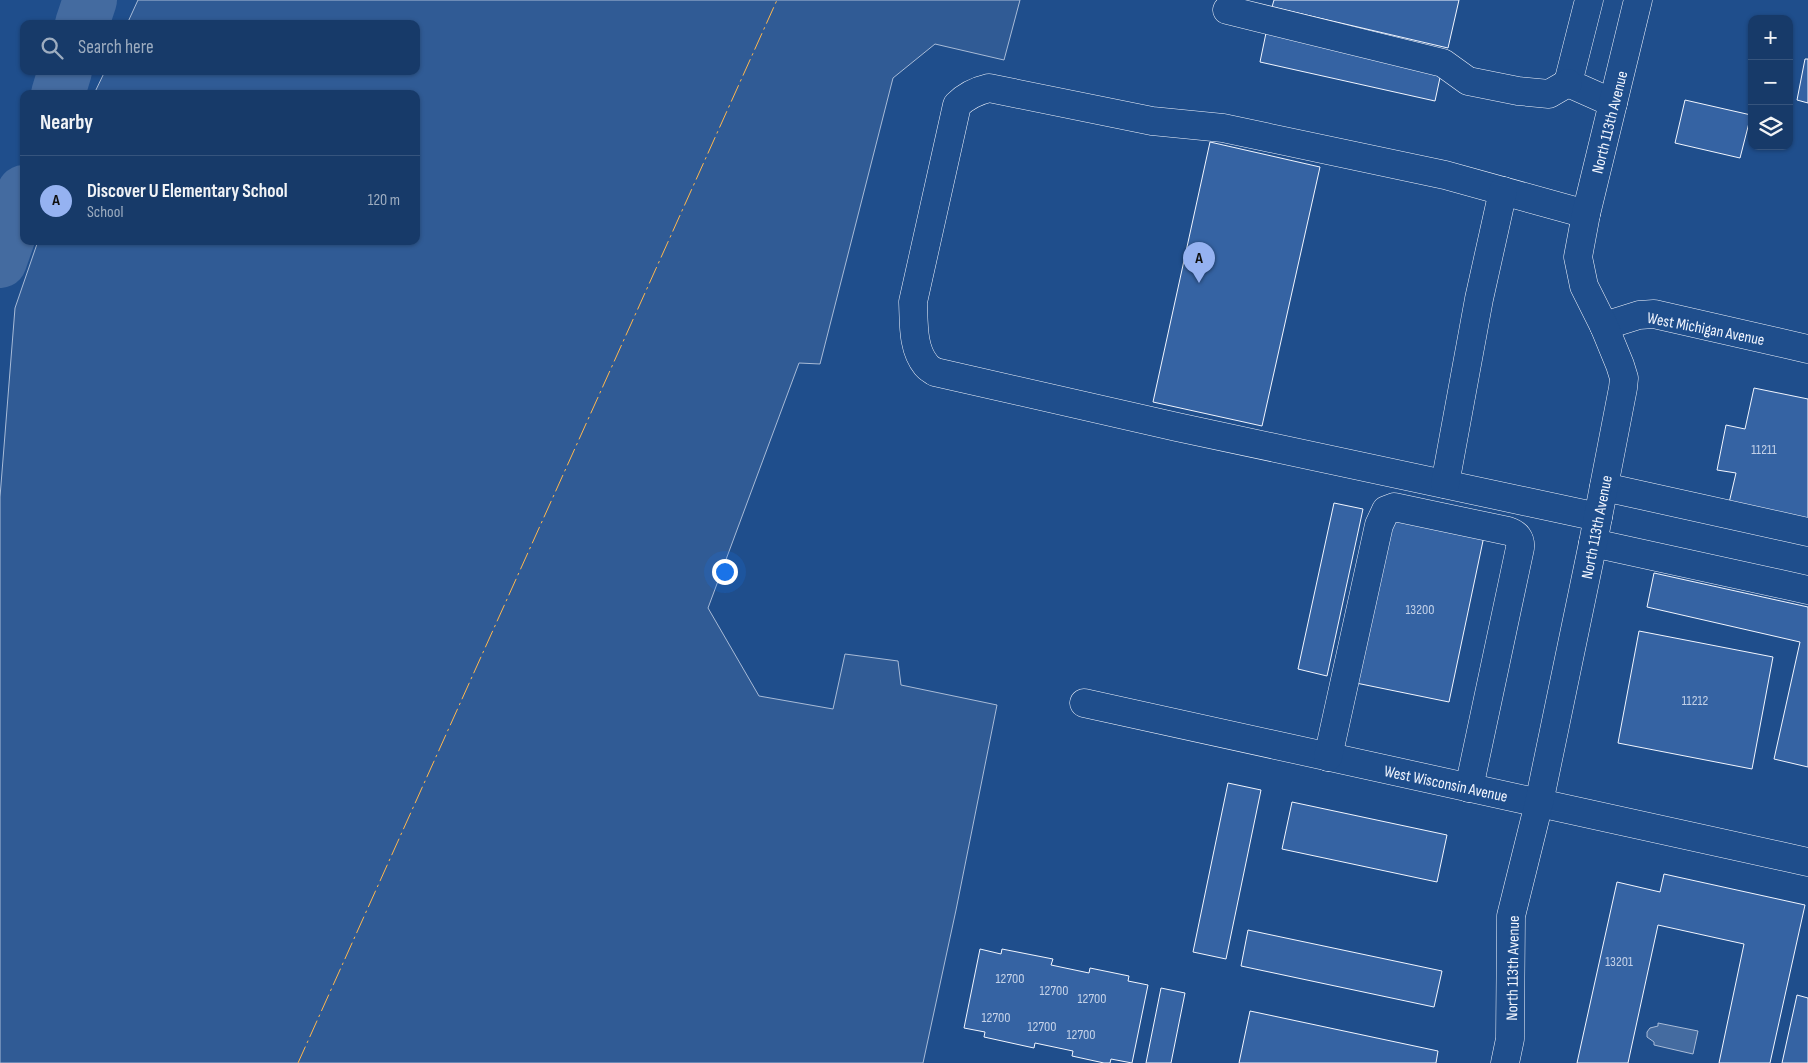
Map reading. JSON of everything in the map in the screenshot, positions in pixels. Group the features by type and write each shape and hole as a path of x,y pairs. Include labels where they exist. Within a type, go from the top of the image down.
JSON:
{"street":[{"path":"1227,10 1443,64 1468,80 1518,91 1549,94 1568,83 1589,0"},
{"name":"North 113th Avenue","path":"1505,1063 1510,1039 1511,916 1539,803 1593,544 1623,388 1624,378 1604,326 1584,286 1578,257 1586,214 1638,0"},
{"path":"1568,83 1613,103"},
{"path":"1586,214 1445,175 1223,128 1152,122 989,88 976,92 963,99 957,105 919,270 913,302 914,329 917,347 926,365 935,372 1186,429 1598,517"},
{"path":"1445,484 1479,299 1503,191"},
{"name":"West Michigan Avenue","path":"1604,326 1639,315 1654,314 1808,349"},
{"path":"1604,487 1808,532"},
{"path":"1328,757 1379,525 1381,517 1386,510 1394,507 1508,531 1519,538 1520,548 1469,788"},
{"path":"1593,544 1808,590"},
{"name":"West Wisconsin Avenue","path":"1084,703 1808,862"}],"shaded area":[{"path":"88,0 116,0 108,20 80,20"},
{"path":"138,0 1020,0 1004,60 935,44 893,78 820,364 799,363 708,608 759,696 833,709 845,654 898,661 901,685 997,705 923,1063 0,1063 0,497 15,308 37,245 420,245 420,90 96,90 103,75 420,75 420,20 129,20"},
{"path":"1658,1023 1698,1031 1693,1054 1654,1045 1654,1042 1647,1037 1647,1032 1650,1028 1658,1026"}],"building":[{"path":"1274,0 1459,0 1448,48 1272,7"},
{"path":"1266,33 1441,73 1435,101 1260,62"},
{"path":"1805,59 1808,59 1808,103 1797,100"},
{"path":"1685,100 1748,114 1748,127 1740,158 1675,143"},
{"path":"1210,142 1320,167 1262,426 1153,402"},
{"path":"1754,388 1808,399 1808,519 1729,503 1736,473 1717,470 1726,425 1745,429"},
{"path":"1334,503 1363,509 1327,676 1298,669"},
{"path":"1391,516 1484,536 1449,702 1356,683"},
{"path":"1654,573 1808,607 1808,767 1774,759 1800,642 1647,607"},
{"path":"1639,631 1773,657 1752,769 1618,743"},
{"path":"1228,783 1261,790 1226,959 1193,952"},
{"path":"1292,802 1447,835 1437,882 1282,849"},
{"path":"1664,874 1805,905 1770,1063 1719,1063 1744,944 1658,925 1628,1063 1577,1063 1617,882 1660,892"},
{"path":"1248,930 1442,971 1434,1007 1241,966"},
{"path":"980,949 1001,954 1002,949 1053,959 1051,965 1089,973 1090,968 1129,976 1128,981 1148,985 1132,1063 1111,1059 1110,1063 1104,1063 1072,1056 1073,1051 1035,1043 1034,1048 984,1037 985,1032 964,1028"},
{"path":"1161,988 1185,993 1171,1063 1146,1063"},
{"path":"1797,995 1808,998 1808,1063 1782,1063"},
{"path":"1250,1011 1438,1051 1436,1063 1239,1063"}],"waterway":[{"path":"83,20 90,0"},
{"path":"59,90 64,75"},
{"path":"0,261 20,204"}],"power":[{"path":"298,1063 777,0"}],"place":[{"name":"Discover U Elementary School","path":"1199,283"}]}
